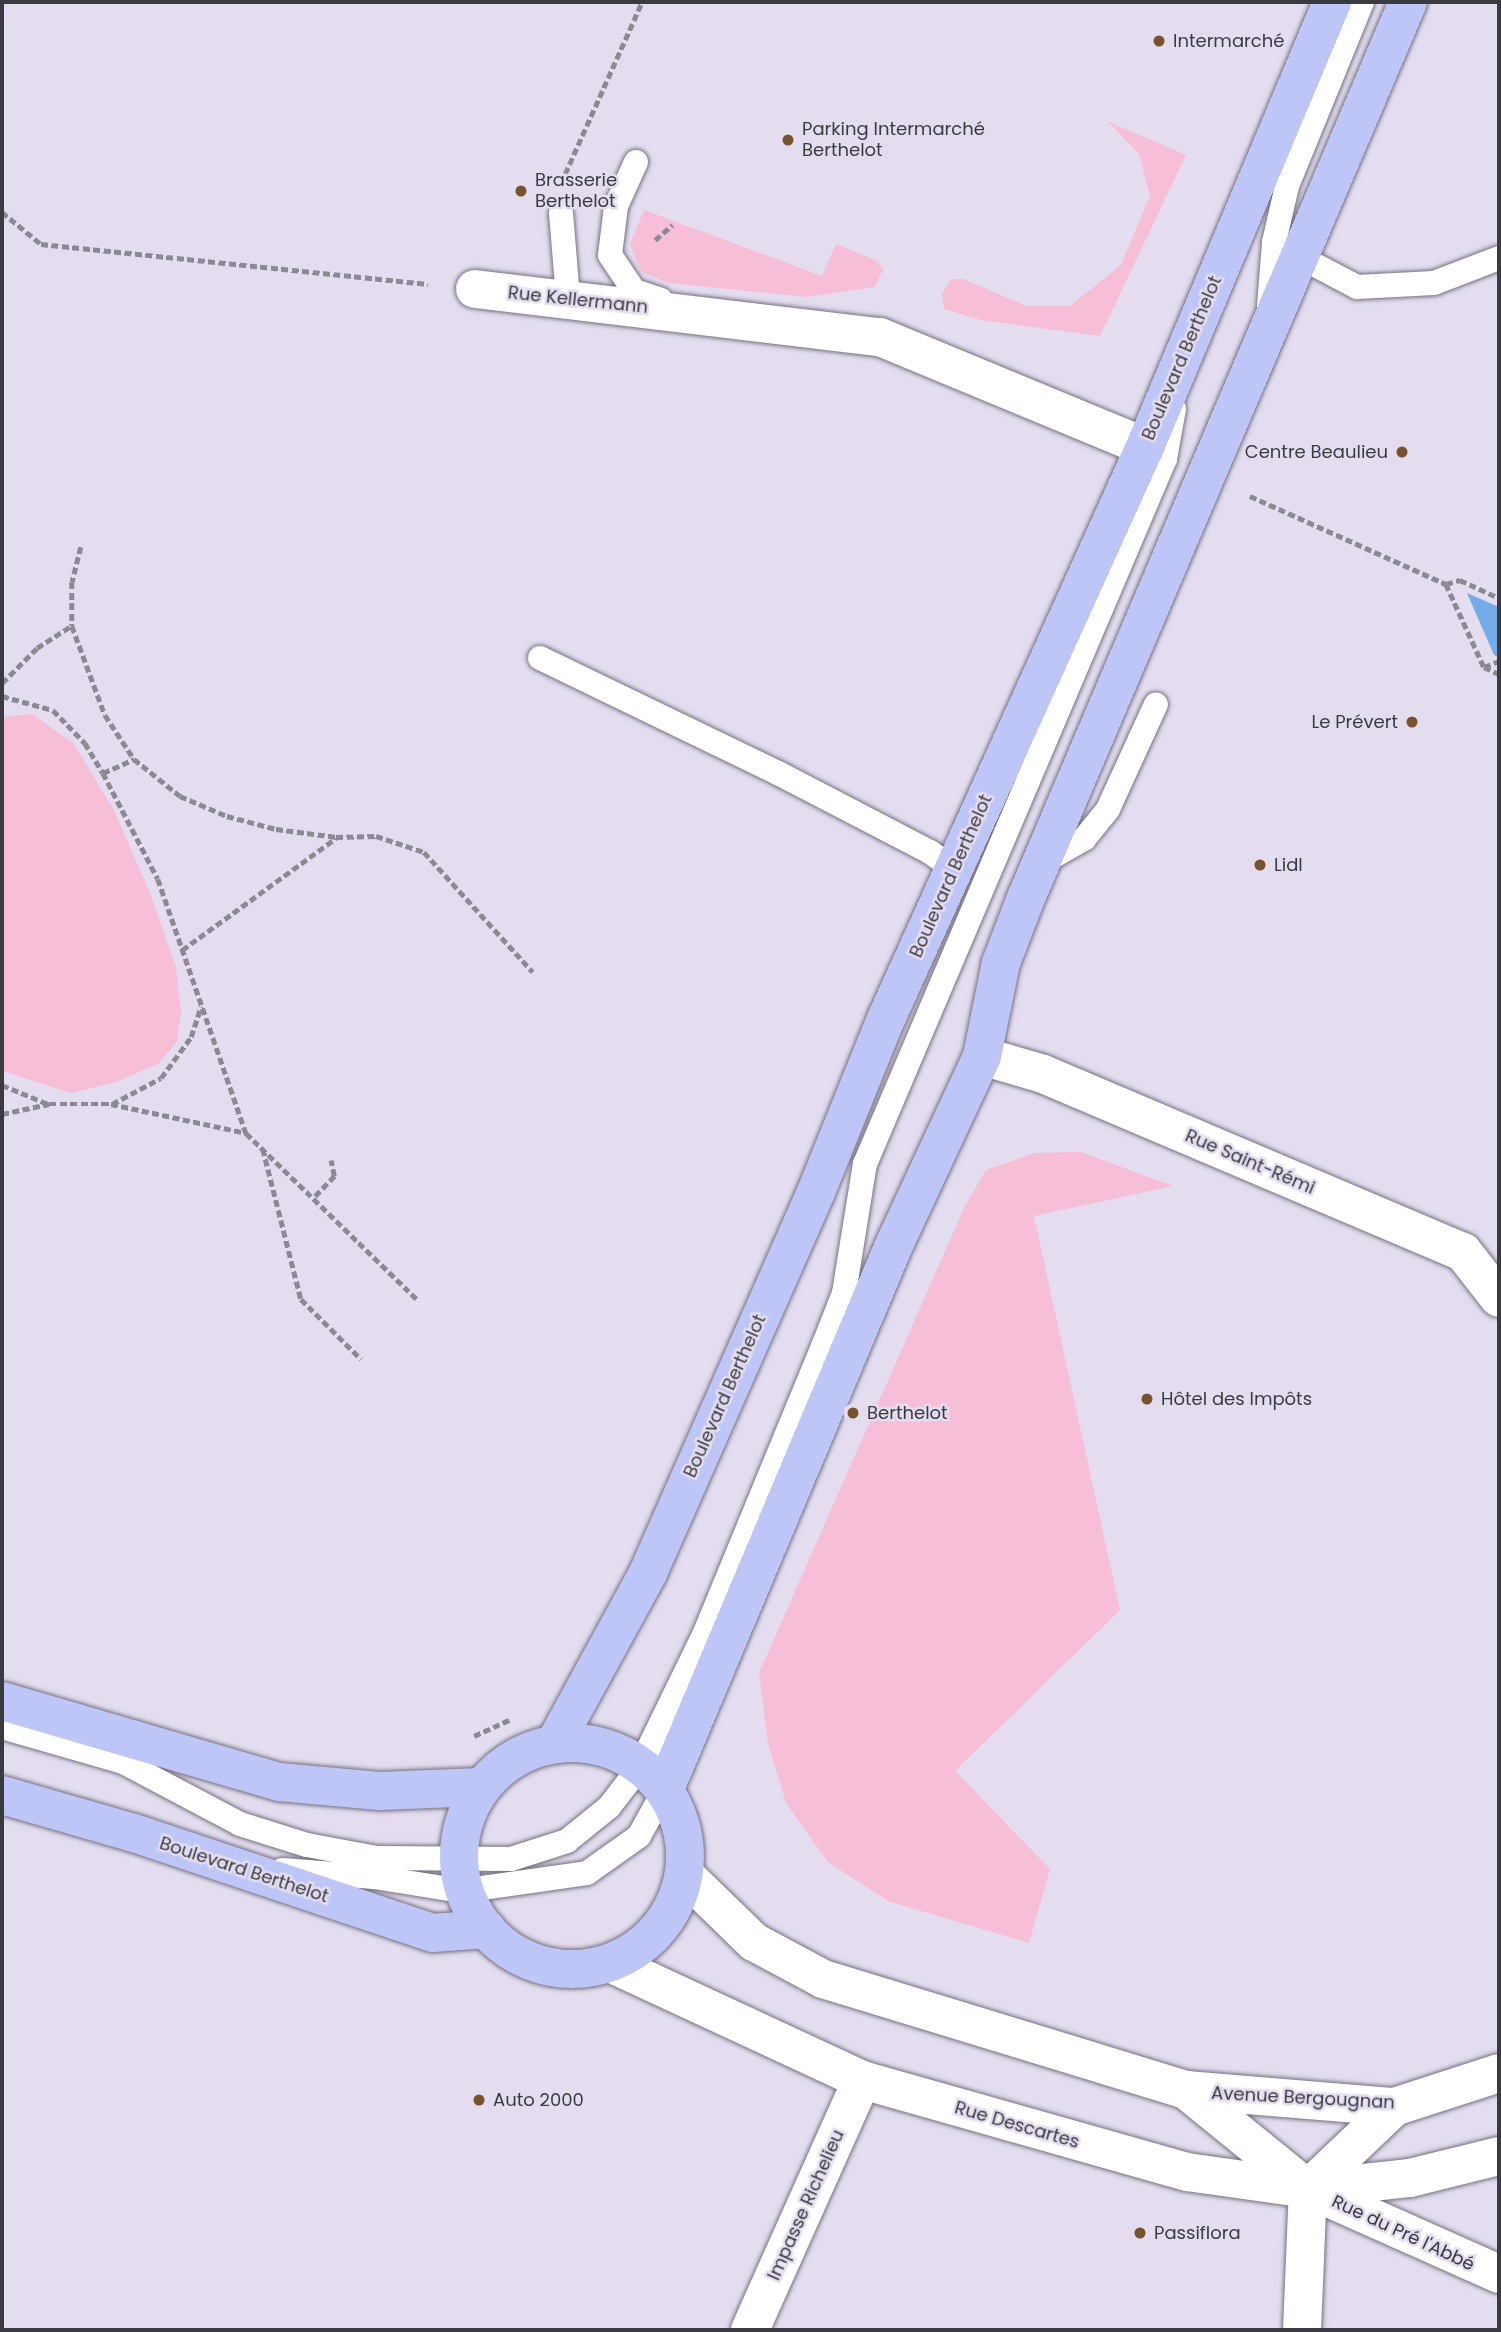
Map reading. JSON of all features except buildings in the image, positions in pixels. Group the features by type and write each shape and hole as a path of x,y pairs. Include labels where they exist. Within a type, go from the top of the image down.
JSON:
{"main road":[{"name":"Boulevard Berthelot","path":"555,1743 648,1573 953,869 1145,447 1332,2"},
{"path":"652,1778 765,1560 894,1245 982,1056 1001,963 1259,358 1267,328 1408,2"},
{"name":"Rue Kellermann","path":"475,289 701,313 880,337 1145,447"},
{"name":"Rue Saint-Rémi","path":"982,1056 1042,1074 1462,1252 1499,1297"},
{"path":"2,1701 279,1782 380,1791 481,1787"},
{"path":"587,1742 652,1778 679,1815 685,1845 684,1874 676,1903 659,1928 637,1949 610,1963 570,1968 531,1960 487,1930 460,1876 466,1815 481,1787 514,1758 555,1743 587,1742"},
{"name":"Boulevard Berthelot","path":"2,1795 134,1833 225,1866 433,1933 487,1930"},
{"path":"684,1874 754,1942 823,1979 1186,2090 1308,2189 1410,2178 1499,2156"},
{"name":"Rue Descartes","path":"610,1963 862,2080 1187,2172 1308,2189"},
{"name":"Avenue Bergougnan","path":"1186,2090 1394,2106 1499,2073"},
{"name":"Impasse Richelieu","path":"750,2330 862,2080"},
{"path":"1302,2330 1308,2189 1394,2106"},
{"name":"Rue du Pré l'Abbé","path":"1308,2189 1499,2274"}],"lane":[{"path":"1267,328 1274,242 1287,186 1362,2"},
{"path":"636,162 616,206 610,255 634,291 701,313"},
{"path":"561,213 568,299"},
{"path":"1298,256 1357,288 1434,283 1499,258"},
{"path":"225,1866 374,1877 587,1873 639,1836 652,1778 704,1635 844,1293 865,1164 1165,458 1182,360"},
{"path":"540,658 778,772 930,852 953,869"},
{"path":"1045,861 1084,839 1108,809 1156,704"},
{"path":"2,1727 123,1762 240,1824 307,1845 460,1876 567,1841 609,1807 652,1778"}],"path":[{"path":"563,180 642,2"},
{"path":"2,212 41,244 475,289"},
{"path":"1255,483 1250,496 1446,584 1460,580 1499,598"},
{"path":"81,547 72,582 72,626 105,715 134,759 180,796 227,816 336,837 376,836 424,852 533,972"},
{"path":"1446,584 1484,667 1499,674"},
{"path":"2,683 37,648 72,626"},
{"path":"1484,667 1499,661"},
{"path":"2,696 53,710 85,743 103,773 158,879 246,1133"},
{"path":"103,773 134,759"},
{"path":"182,950 336,837"},
{"path":"111,1104 161,1078 191,1037 202,1006"},
{"path":"2,1085 49,1104"},
{"path":"2,1114 49,1104 111,1104 246,1133 315,1196 418,1300"},
{"path":"263,1148 302,1299 361,1359"},
{"path":"315,1196 334,1176 331,1160"}],"shaded area":[{"path":"1107,121 1186,155 1100,336 981,320 944,309 942,294 951,279 963,279 1027,306 1070,306 1121,265 1150,196 1139,154"},
{"path":"644,210 822,276 836,244 875,260 883,269 875,287 806,297 669,283 641,272 630,244"},
{"path":"32,714 73,743 113,808 150,893 176,967 181,1013 177,1042 158,1064 116,1082 71,1093 2,1071 2,717"},
{"path":"1081,1152 1173,1186 1034,1216 1120,1610 955,1771 1050,1869 1029,1943 888,1901 828,1862 786,1803 768,1743 759,1673 965,1206 986,1170 1034,1153"}],"water":[{"path":"1467,593 1499,607 1499,657 1494,655"}],"place":[{"name":"Intermarché","path":"1159,41"},
{"name":"Parking Intermarché Berthelot","path":"788,140"},
{"name":"Brasserie Berthelot","path":"521,191"},
{"name":"Centre Beaulieu","path":"1402,452"},
{"name":"Le Prévert","path":"1412,722"},
{"name":"Lidl","path":"1260,865"},
{"name":"Hôtel des Impôts","path":"1147,1399"},
{"name":"Berthelot","path":"853,1413"},
{"name":"Auto 2000","path":"479,2100"},
{"name":"Passiflora","path":"1140,2233"}]}
